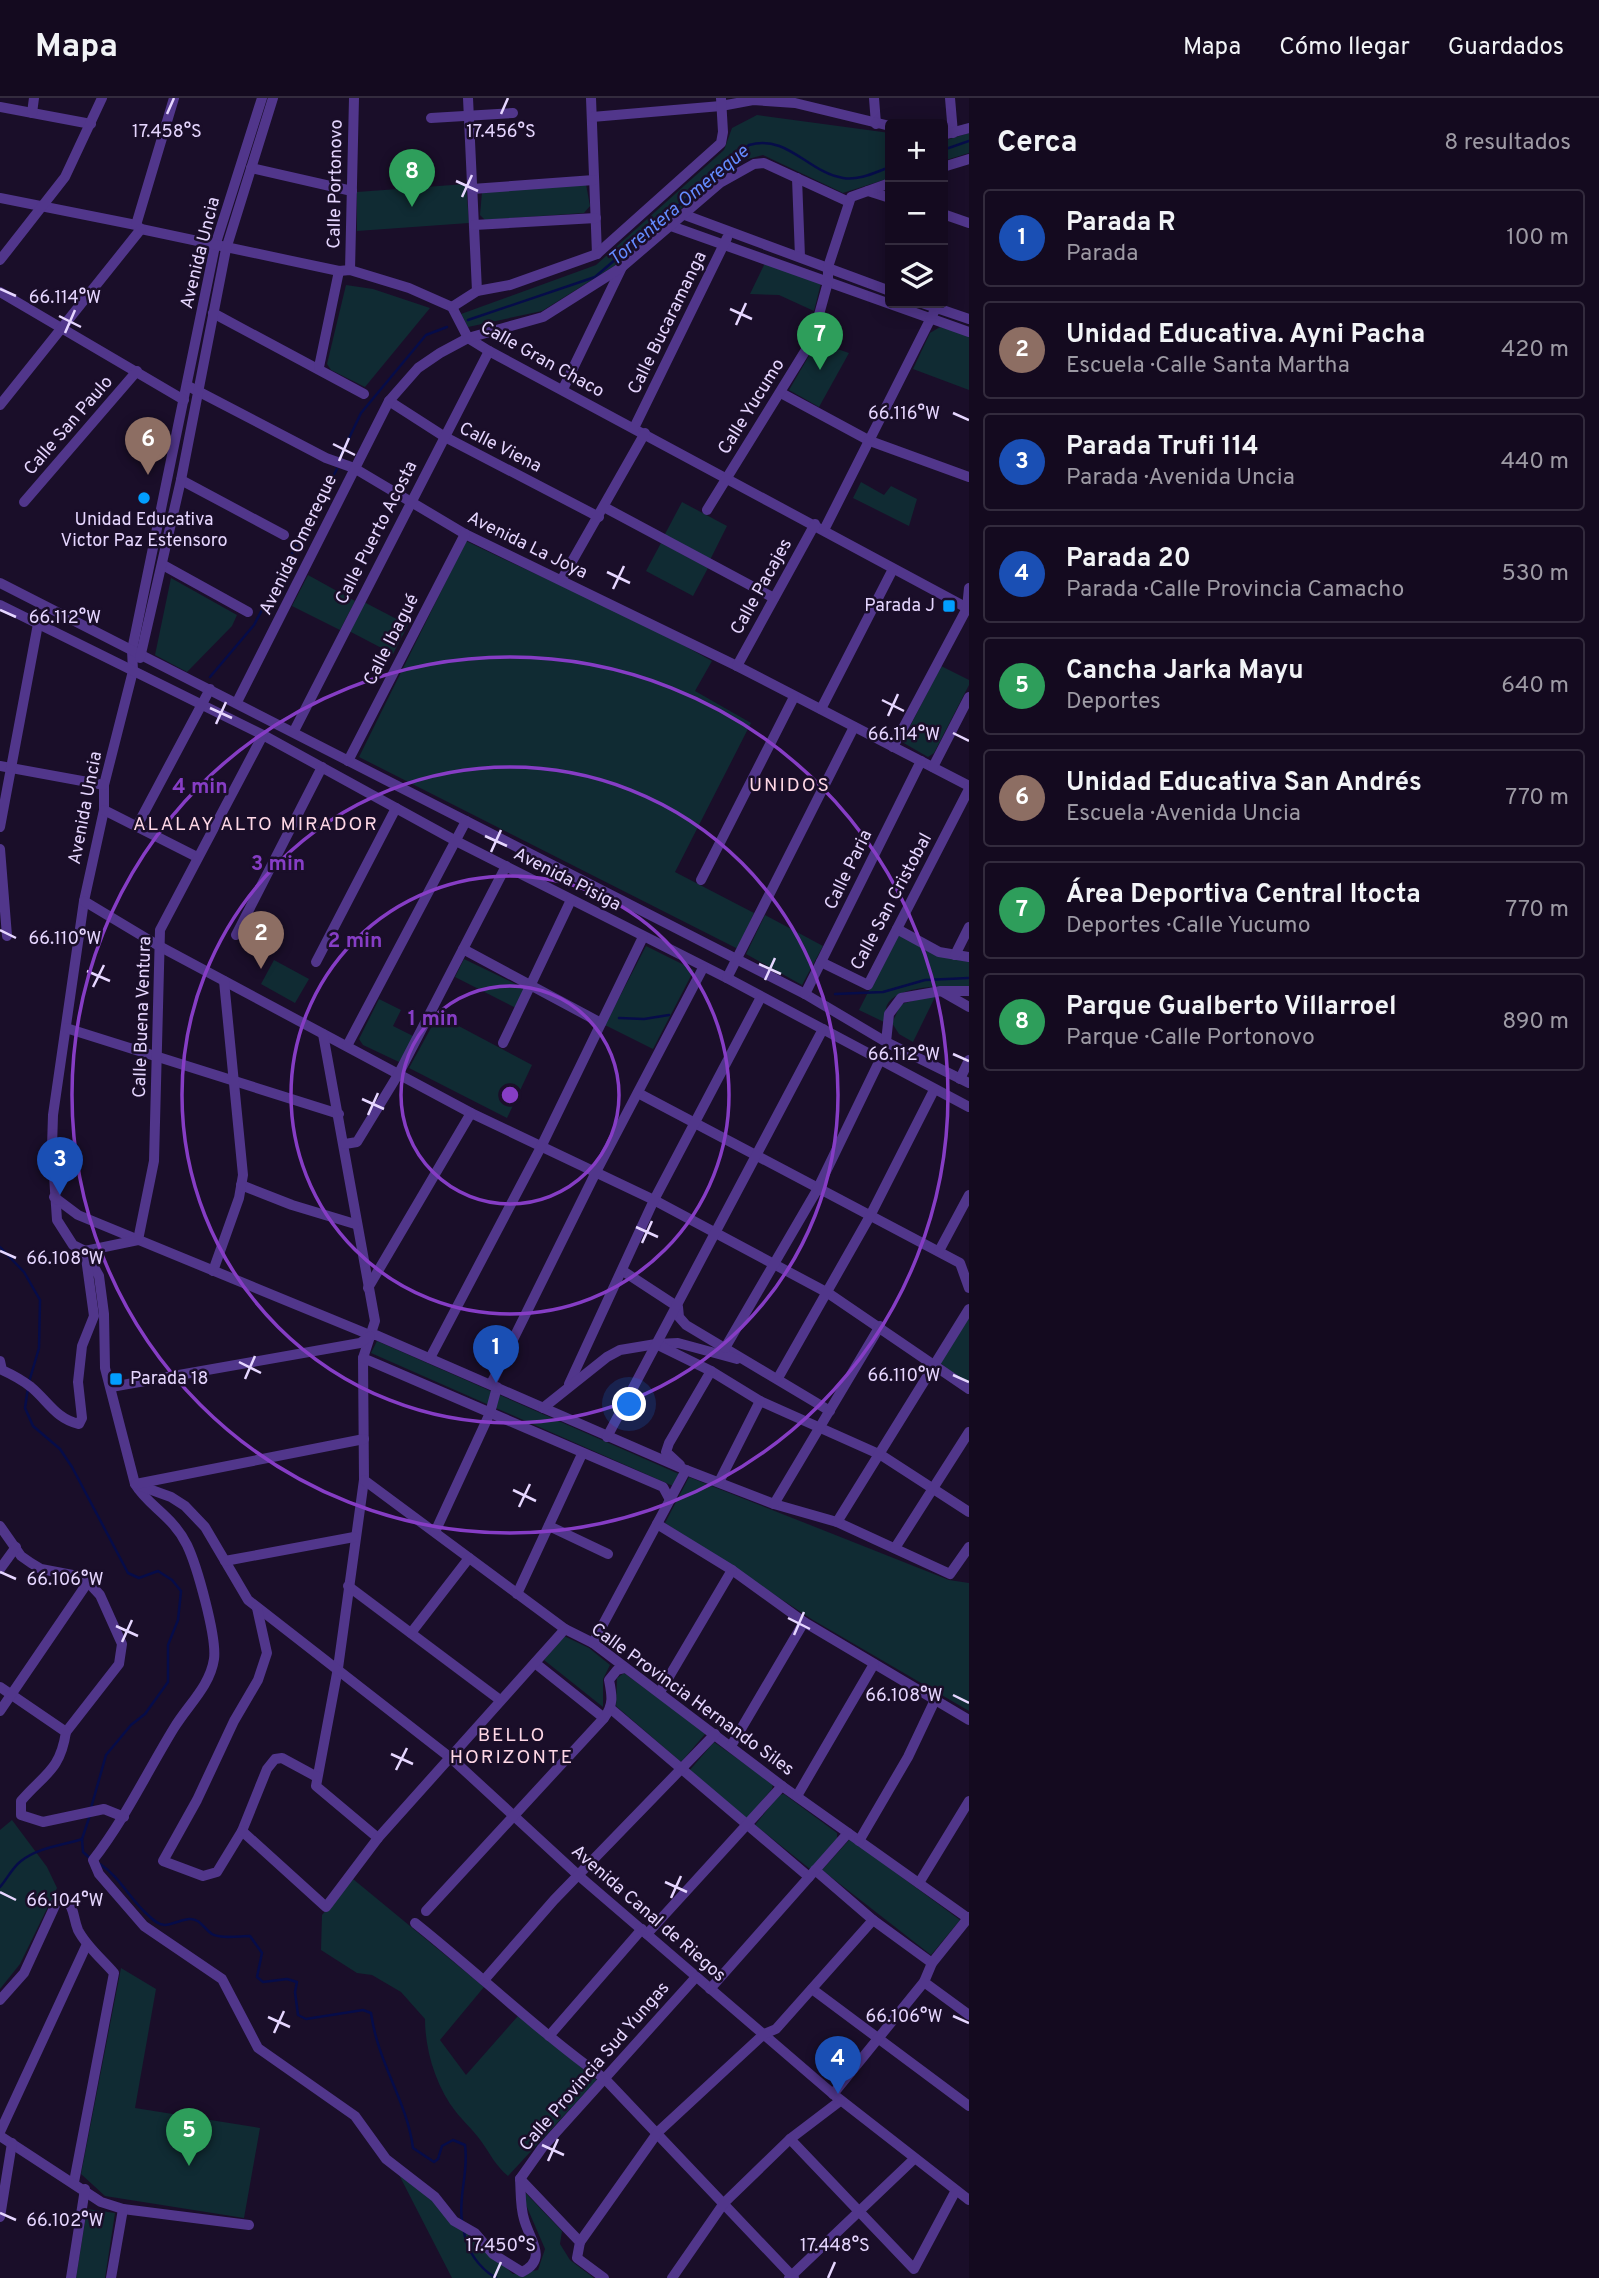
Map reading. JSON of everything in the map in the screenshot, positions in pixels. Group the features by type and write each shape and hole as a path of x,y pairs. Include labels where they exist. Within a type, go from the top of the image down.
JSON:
{"street":[{"path":"32,113 34,98"},
{"path":"0,260 65,177 102,98"},
{"path":"0,405 63,330 139,227 174,98"},
{"name":"Avenida Uncia","path":"135,1485 105,1368 104,1314 99,1276 85,1251 73,1244 57,1220 54,1197 53,1115 84,901 104,810 104,785 133,671 132,650 184,400 193,387 220,247 262,98"},
{"path":"133,671 142,655 181,480 193,387 213,313 220,247 251,168 274,98"},
{"name":"Calle Portonovo","path":"319,367 344,270 352,191 354,98"},
{"path":"468,98 477,291"},
{"path":"591,98 597,254"},
{"path":"874,98 876,124"},
{"path":"950,98 948,134 969,128"},
{"path":"592,117 721,102 795,101 885,125"},
{"path":"0,198 220,247 344,270 409,288 452,307 477,291 510,285 597,254 721,143 721,102"},
{"path":"0,107 91,124"},
{"path":"431,118 513,113"},
{"path":"948,165 969,159"},
{"name":"Avenida Omereque","path":"237,702 389,401 418,368 468,338 543,317 622,267 720,183 754,164 764,163 850,199"},
{"path":"251,168 352,191"},
{"path":"797,178 800,257"},
{"path":"472,190 594,180"},
{"path":"850,199 885,185"},
{"path":"868,190 885,196"},
{"name":"Calle Yucumo","path":"708,510 811,340 828,282 828,267 850,199"},
{"path":"685,215 885,289"},
{"path":"948,217 969,223"},
{"path":"474,225 596,218"},
{"path":"671,226 969,332"},
{"name":"Calle Bucaramanga","path":"634,428 730,232"},
{"path":"563,389 622,267"},
{"path":"0,292 184,400"},
{"name":"Calle Gran Chaco","path":"452,307 468,338 489,351 968,608"},
{"path":"936,308 969,319"},
{"name":"Calle Pacajes","path":"737,666 774,598 820,527 870,441 936,308"},
{"path":"213,313 319,367 364,394"},
{"name":"Calle Puerto Acosta","path":"294,732 489,351"},
{"name":"Calle San Paulo","path":"24,502 136,371"},
{"name":"Avenida La Joya","path":"193,387 326,458 354,468 465,534 737,666 969,787"},
{"path":"781,393 870,441 969,477"},
{"name":"Calle Viena","path":"389,401 445,437 598,517"},
{"path":"562,579 645,433"},
{"path":"181,480 284,535"},
{"path":"604,507 774,598"},
{"name":"Calle Ibagué","path":"348,761 465,534"},
{"path":"163,565 248,612"},
{"path":"821,709 893,569"},
{"name":"Avenida Pisiga","path":"0,583 805,994 886,1042 964,1081"},
{"path":"893,747 968,608 969,588"},
{"name":"Avenida Pisiga","path":"0,605 263,735 456,841 727,978 879,1062 969,1107"},
{"path":"0,827 38,624"},
{"path":"137,827 210,689"},
{"path":"701,880 794,696"},
{"path":"933,767 969,697"},
{"path":"727,978 854,727"},
{"name":"Calle Buena Ventura","path":"138,1240 154,1161 160,930 263,735"},
{"name":"Calle Paria","path":"805,994 921,761"},
{"path":"0,766 104,785"},
{"path":"236,935 322,767"},
{"name":"Calle San Cristobal","path":"821,962 867,985 969,787"},
{"path":"316,962 396,808"},
{"path":"104,810 197,857"},
{"path":"347,1046 466,821"},
{"path":"0,849 7,936"},
{"path":"345,1144 356,1142 399,1073 506,866"},
{"path":"503,1043 571,900"},
{"path":"84,901 159,946 471,1113 654,1200 828,1293 969,1389"},
{"path":"954,955 969,927"},
{"path":"897,929 939,952 969,957"},
{"path":"430,1358 541,1147 643,937"},
{"path":"463,949 601,1023"},
{"path":"435,1532 490,1413 494,1386 596,1172 703,968"},
{"path":"213,1271 241,1185 224,981"},
{"path":"941,991 969,1007"},
{"path":"886,1042 889,1014 894,1004 913,994 969,991"},
{"path":"568,1385 654,1200 761,997"},
{"path":"66,1028 339,1114"},
{"path":"607,1437 823,1029"},
{"path":"323,1034 345,1144 355,1224 374,1321 373,1335 363,1358 364,1480 338,1668 316,1786 378,1838"},
{"path":"964,1081 969,1060"},
{"path":"725,1348 817,1190 879,1062"},
{"path":"779,1378 870,1216 934,1090"},
{"path":"638,1093 817,1190 960,1263 969,1288"},
{"path":"369,1288 471,1113"},
{"path":"241,1185 292,1205 355,1224"},
{"path":"939,1251 969,1195"},
{"path":"54,1197 78,1214 138,1240 430,1358 686,1470 774,1504 836,1522 950,1574 969,1547"},
{"path":"0,1361 2,1370 34,1389 67,1421 79,1424 82,1418 78,1382 82,1346 94,1316 85,1251 138,1240"},
{"path":"623,1271 678,1307"},
{"path":"678,1307 679,1317 686,1325 779,1378 830,1411"},
{"path":"836,1522 881,1455 933,1363 969,1309"},
{"path":"774,1504 880,1326"},
{"path":"111,1387 360,1343 373,1335"},
{"path":"543,1408 568,1385 620,1350 678,1343 755,1364"},
{"path":"656,1344 711,1371 760,1401 881,1455 969,1512"},
{"path":"363,1358 663,1487 670,1494 670,1500"},
{"path":"686,1470 667,1452 711,1371"},
{"path":"719,1482 760,1401"},
{"path":"895,1548 969,1432"},
{"path":"135,1485 364,1439"},
{"path":"517,1594 582,1454"},
{"path":"593,1643 686,1470"},
{"name":"Calle Provincia Hernando Siles","path":"364,1480 565,1629 593,1643 660,1692 797,1797 969,1918"},
{"path":"135,1485 178,1529 194,1562 215,1646 214,1658 205,1685 175,1726 124,1817 93,1860 99,1874 144,1926 222,1979 258,2048 355,2116 386,2159 435,2197 454,2221 475,2233 493,2254 522,2272 534,2263 537,2254 524,2222 520,2179"},
{"path":"135,1485 171,1497 185,1506 205,1527 248,1600 257,1608 267,1653 258,1680 234,1721 197,1800 163,1861 202,1877 211,1876 217,1872 242,1832 267,1769 275,1759 282,1758 317,1777"},
{"path":"657,1524 732,1570 804,1622 969,1720"},
{"path":"0,1525 21,1556 41,1569 83,1577 88,1581 105,1607 122,1644 119,1664 66,1732 60,1760 52,1772 20,1801 19,1809 26,1818 43,1822 83,1811 104,1809 124,1817"},
{"path":"549,1525 608,1554"},
{"path":"225,1561 354,1537"},
{"path":"0,1569 16,1547"},
{"path":"411,1633 469,1558"},
{"path":"660,1692 732,1570"},
{"path":"0,1711 88,1581"},
{"path":"348,1586 500,1700"},
{"name":"Avenida Canal de Riegos","path":"257,1608 338,1668 452,1759 578,1875 836,2097 955,2192 969,2200"},
{"path":"731,1746 804,1622"},
{"path":"242,1832 326,1907 378,1838 452,1759 500,1700 565,1629"},
{"path":"535,1663 608,1713 682,1769 747,1825 932,1963"},
{"path":"797,1797 874,1664"},
{"path":"426,1911 608,1713 612,1696 609,1680 617,1670 625,1668"},
{"path":"0,1687 66,1732"},
{"path":"859,1841 908,1757 935,1700"},
{"path":"485,1979 578,1875 715,1734"},
{"path":"549,2036 782,1786"},
{"path":"919,1883 969,1801"},
{"path":"710,1989 848,1833"},
{"path":"0,2000 24,1973 58,1899 66,1899 72,1906 78,1929 87,1944 114,1973 74,2182"},
{"path":"672,2278 724,2203 836,2097 878,2038 924,1982 932,1963 969,1918"},
{"path":"604,2278 577,2258 580,2242 658,2133 764,2034 776,2029 873,1920"},
{"path":"415,1923 485,1979 549,2036 605,2079 791,2277 915,2159"},
{"path":"87,1944 0,2134 101,2202 123,2208 249,2225"},
{"name":"Calle Provincia Sud Yungas","path":"520,2179 542,2148 696,1977"},
{"path":"924,1982 969,2015"},
{"path":"813,1989 969,2106"},
{"path":"790,2139 914,2269 955,2192"},
{"path":"0,2217 12,2143"},
{"path":"520,2179 580,2242"},
{"path":"71,2278 85,2189"},
{"path":"111,2278 123,2208"}],"shaded area":[{"path":"757,115 885,132 885,180 843,193 763,155 737,162 704,188 627,258 542,311 468,327 461,314 596,265 724,150 732,128"},
{"path":"969,133 969,153 948,159 948,139"},
{"path":"466,184 469,223 357,231 357,192"},
{"path":"586,184 590,206 584,213 485,220 480,215 482,192"},
{"path":"765,263 821,283 814,311 779,295 750,294"},
{"path":"346,285 373,289 430,308 365,387 331,370 327,364"},
{"path":"940,327 969,335 969,390 913,369 930,333"},
{"path":"817,342 849,353 819,407 789,390"},
{"path":"861,482 884,495 891,486 917,499 909,526 853,498"},
{"path":"682,502 727,526 710,560 664,536"},
{"path":"466,541 621,614 712,661 695,691 751,723 675,872 754,913 738,949 359,757"},
{"path":"661,543 708,568 693,596 646,571"},
{"path":"308,575 355,601 340,630 292,606"},
{"path":"171,578 237,615 232,626 187,672 155,655"},
{"path":"364,602 408,625 393,654 349,631"},
{"path":"941,666 969,680 969,685 934,753 928,757 902,742"},
{"path":"765,915 823,946 802,985 746,954"},
{"path":"898,933 938,956 969,962 969,986 924,988 902,993 887,1005 884,1022 859,1010"},
{"path":"646,946 694,970 653,1049 605,1025"},
{"path":"464,959 526,989 516,1008 455,977"},
{"path":"274,960 309,979 295,1003 261,984"},
{"path":"936,995 913,1042 899,1034 892,1023 901,1004"},
{"path":"379,999 401,1010 393,1026 415,1037 399,1062 363,1045 359,1039"},
{"path":"438,1015 532,1065 507,1118 409,1068"},
{"path":"969,1318 969,1385 939,1362"},
{"path":"377,1341 679,1474 673,1486 371,1353"},
{"path":"689,1477 949,1580 969,1583 969,1711 813,1620 665,1523"},
{"path":"564,1636 589,1648 610,1665 603,1679 603,1707 544,1660"},
{"path":"624,1673 706,1733 681,1762 616,1706 617,1678"},
{"path":"714,1742 773,1784 772,1789 746,1819 689,1771"},
{"path":"784,1794 837,1833 837,1841 810,1869 755,1825 779,1795"},
{"path":"12,1820 47,1867 57,1888 20,1964 0,1989 0,1830"},
{"path":"850,1839 960,1920 931,1955 822,1870"},
{"path":"353,1879 484,1987 440,2040 466,2075 518,2016 597,2080 508,2176 456,2112 437,2080 427,2043 425,2019 401,1992 372,1975 357,1973 321,1950 322,1915"},
{"path":"121,1968 156,1989 135,2108 260,2128 244,2218 105,2196 81,2174"},
{"path":"393,2163 513,2274 538,2270 545,2249 517,2184 562,2231 560,2244 570,2260 594,2278 452,2278"},
{"path":"87,2209 115,2213 105,2278 76,2278"}],"waterway":[{"name":"Torrentera Omereque","path":"948,148 969,141"},
{"name":"Torrentera Omereque","path":"468,320 595,277 749,145 775,145 819,169 843,178 861,177 885,169"},
{"name":"Torrentera Omereque","path":"341,455 361,413 426,335 447,327"},
{"path":"210,677 254,625 337,469"},
{"path":"835,994 883,992 925,980 969,978"},
{"path":"619,1018 644,1019 669,1015"},
{"path":"0,1247 24,1272 40,1300 39,1348 29,1382"},
{"path":"28,1388 25,1408 33,1426 60,1449 72,1467 128,1573 139,1578 158,1571 172,1580 181,1591 178,1620 168,1645 168,1682 145,1714 131,1725 106,1755 91,1808"},
{"path":"90,1815 82,1839 83,1852 91,1859"},
{"path":"0,1887 15,1867 28,1856 82,1839"},
{"path":"100,1864 114,1876 142,1910 160,1924 169,1925 193,1919 216,1936 250,1936 262,1953 257,1977 263,1982 287,1979 297,1982 295,1992 298,2015 306,2019 363,2010 371,2013 380,2049 405,2114 413,2148 434,2162 438,2159 442,2146 453,2140 465,2145 462,2221"},
{"path":"464,2232 475,2258 496,2278"}],"place":[{"name":"Parque Gualberto Villarroel","path":"412,207"},
{"name":"Área Deportiva Central Itocta","path":"820,370"},
{"name":"Unidad Educativa San Andrés","path":"148,475"},
{"name":"Unidad Educativa Victor Paz Estensoro","path":"144,498"},
{"name":"Parada J","path":"949,606"},
{"name":"Unidad Educativa. Ayni Pacha","path":"261,969"},
{"name":"Parada Trufi 114","path":"60,1195"},
{"name":"Parada 18","path":"116,1379"},
{"name":"Parada R","path":"496,1383"},
{"name":"Parada 20","path":"838,2094"},
{"name":"Cancha Jarka Mayu","path":"189,2166"}],"district":[{"name":"UNIDOS","path":"790,786"},
{"name":"ALALAY ALTO MIRADOR","path":"256,825"},
{"name":"BELLO HORIZONTE","path":"512,1747"}]}
